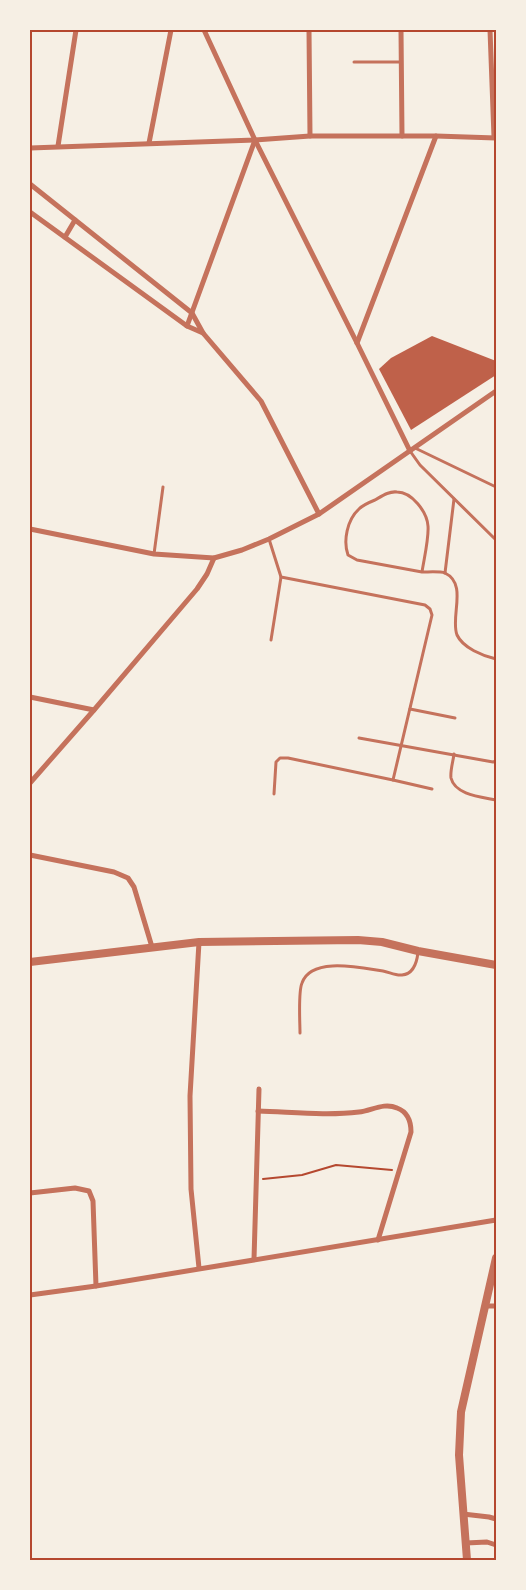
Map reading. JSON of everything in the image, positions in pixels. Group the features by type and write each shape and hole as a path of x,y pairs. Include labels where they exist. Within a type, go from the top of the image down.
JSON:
{"street":[{"path":"58,146 76,30"},
{"path":"149,143 171,30"},
{"path":"204,30 254,140 413,449"},
{"path":"208,38 210,30"},
{"path":"309,30 310,136"},
{"path":"401,30 402,136"},
{"path":"30,148 254,140 310,136 495,138 490,30"},
{"path":"357,343 436,136"},
{"path":"187,326 254,140"},
{"path":"30,184 192,313 203,333 261,401 319,514"},
{"path":"30,212 187,326 203,333"},
{"path":"65,237 76,220"},
{"path":"30,529 154,554 214,558 242,550 269,540 319,514 496,391"},
{"path":"30,783 197,589 207,574 214,558"},
{"path":"30,697 94,710"},
{"path":"30,855 114,872 128,878 134,888 152,947"},
{"path":"30,962 199,942 358,940 382,942 496,965"},
{"path":"199,942 190,1096 191,1189 200,1268"},
{"path":"254,1259 259,1089"},
{"path":"258,1111 336,1114 361,1112 384,1106 398,1108 406,1114 410,1122 410,1132 378,1240"},
{"path":"30,1193 76,1188 89,1191 93,1201 96,1286"},
{"path":"30,1295 96,1286 496,1220"},
{"path":"467,1560 459,1455 461,1412 485,1306 494,1278 496,1258"},
{"path":"485,1306 496,1306"},
{"path":"463,1514 496,1519"},
{"path":"466,1544 487,1542 496,1545"}],"lane":[{"path":"354,62 401,62"},
{"path":"413,449 496,486"},
{"path":"413,449 420,465 496,540"},
{"path":"154,554 162,487"},
{"path":"422,572 428,527 425,513 418,505 407,495 398,491 387,493 359,508 346,537 345,547 348,555 357,560 422,572 445,573 454,581 457,593 455,627 458,637 469,648 496,659"},
{"path":"445,573 454,499"},
{"path":"269,540 281,577 271,640"},
{"path":"281,577 425,605 430,609 432,615 393,780"},
{"path":"410,709 455,718"},
{"path":"359,738 492,762 496,761"},
{"path":"454,754 451,777 454,785 460,790 473,795 496,800"},
{"path":"274,794 276,762 280,758 288,758 432,789"},
{"path":"300,1033 301,984 305,976 314,969 330,965 382,971 402,976 413,970 418,950"}],"path":[{"path":"256,1180 302,1175 336,1165 400,1170"}],"building":[{"path":"432,336 496,361 496,375 411,430 379,369 391,358"}]}
